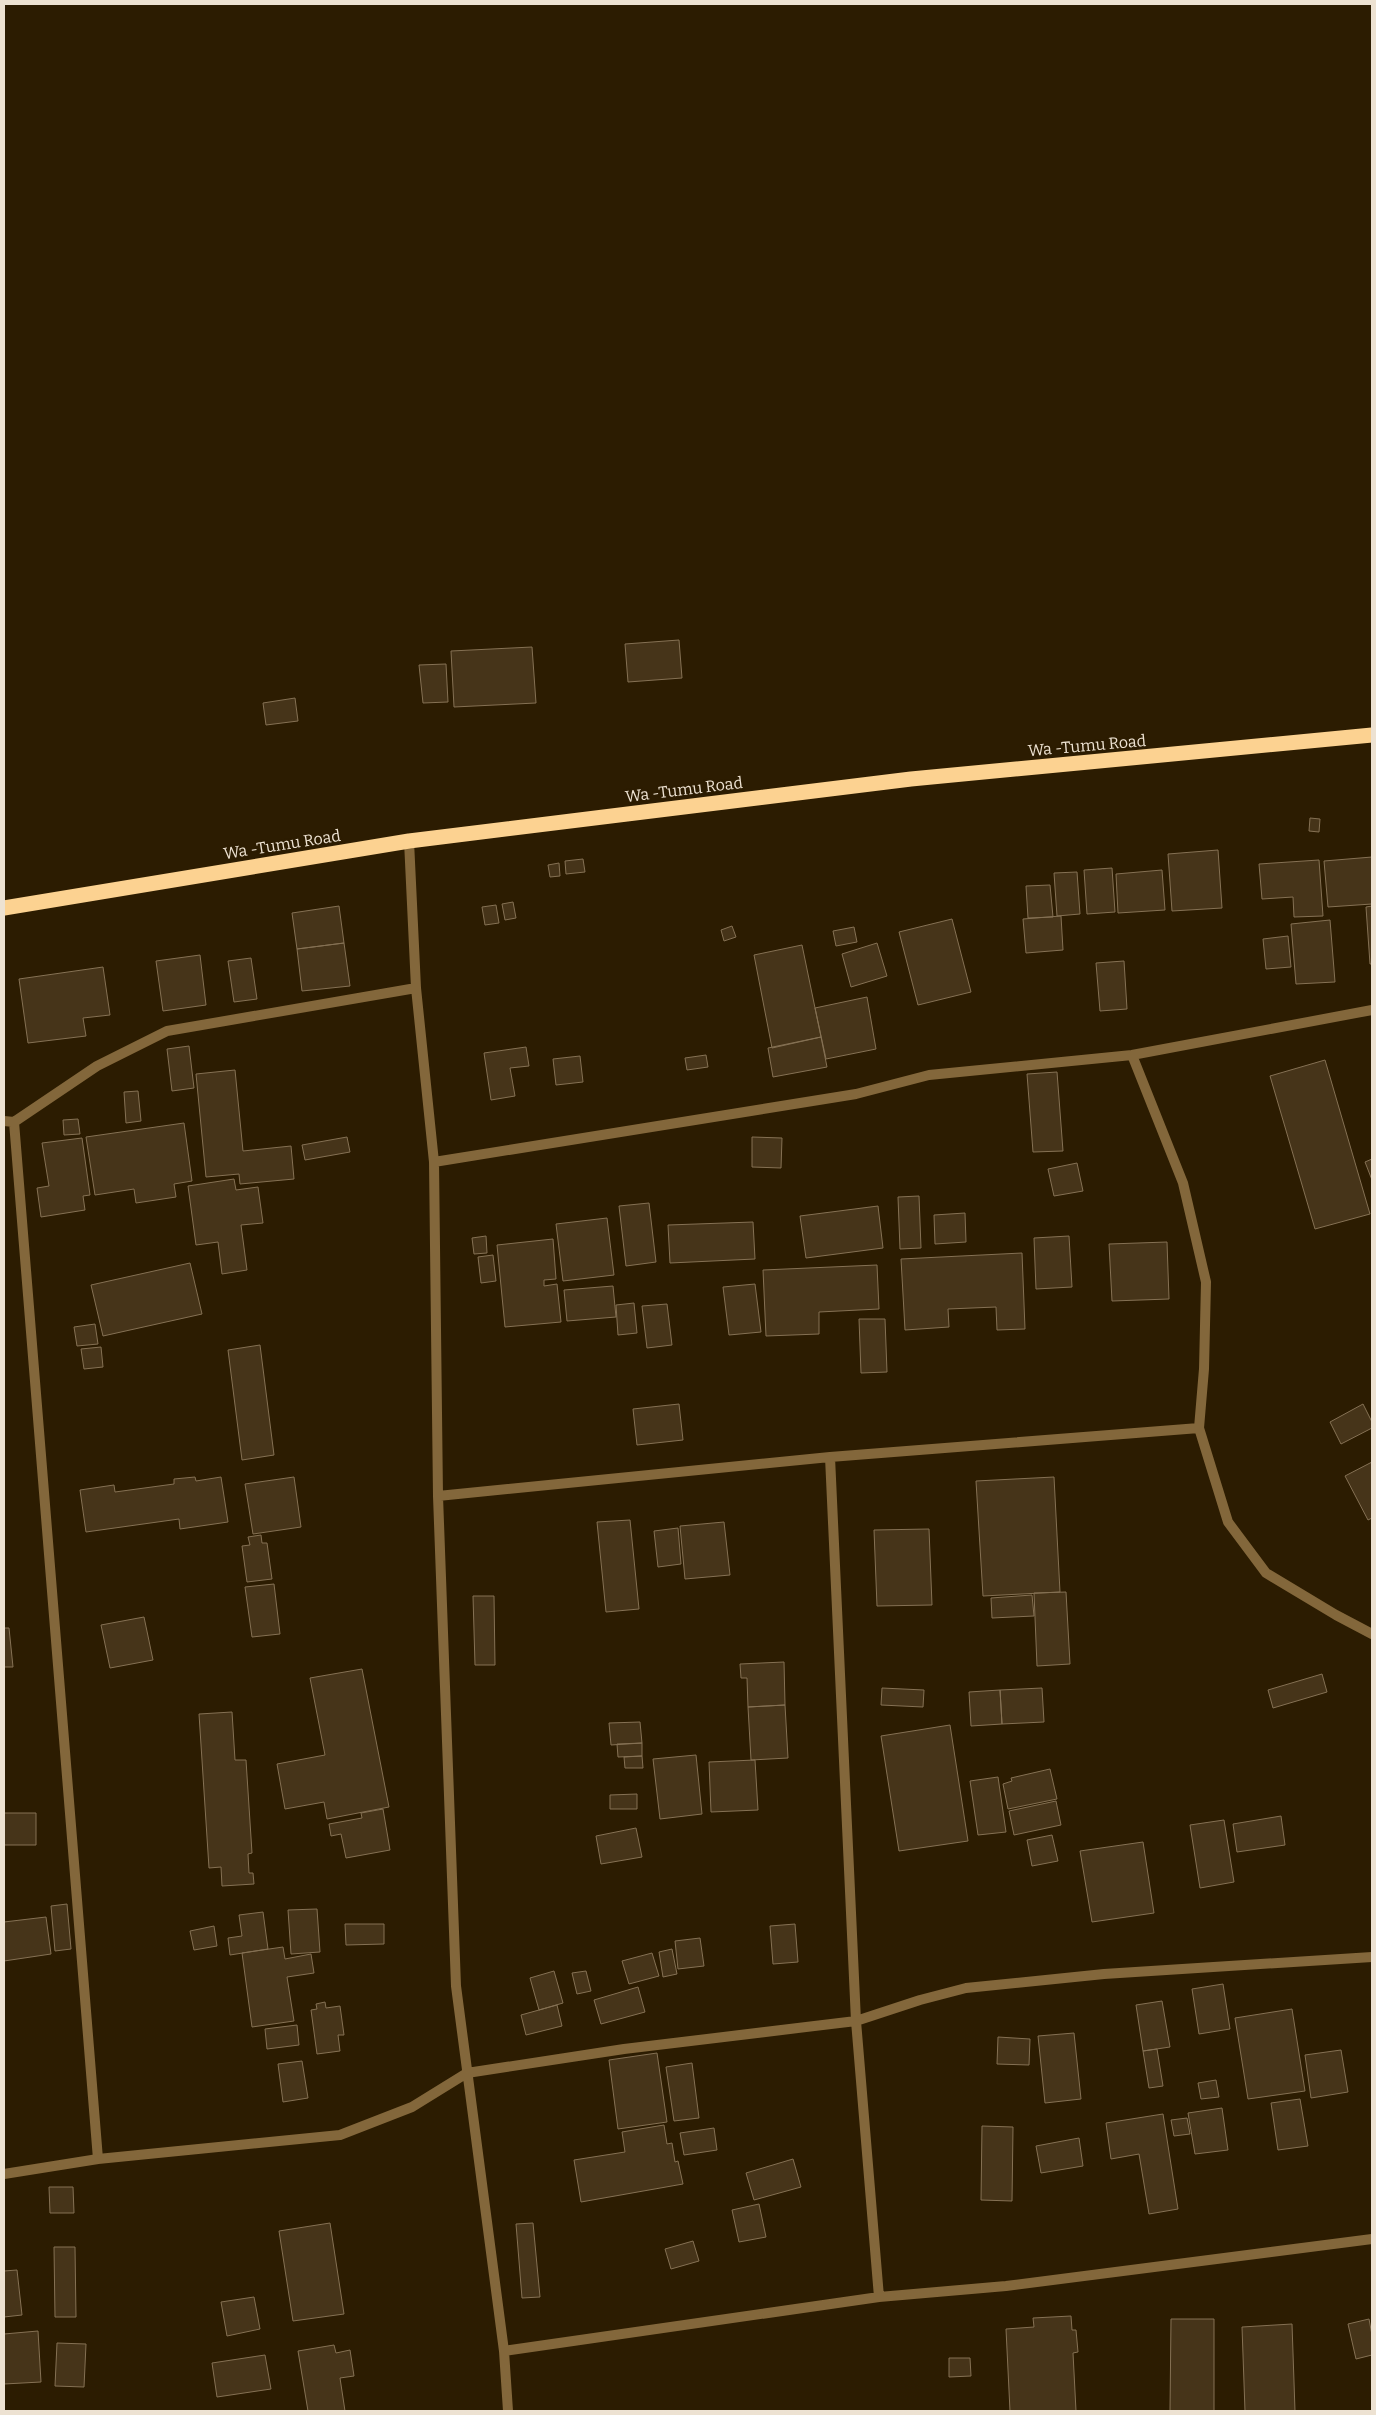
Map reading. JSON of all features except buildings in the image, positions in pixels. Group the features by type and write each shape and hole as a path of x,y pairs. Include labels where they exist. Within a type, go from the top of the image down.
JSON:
{"highway":[{"name":"Wa -Tumu Road","path":"4,908 409,841 911,779 1372,735"}],"street":[{"path":"409,841 416,988 434,1162 438,1496 456,1986 504,2351 508,2411"},
{"path":"98,2159 9,1122 97,1066 167,1031 416,988"},
{"path":"434,1162 856,1094 929,1076 1132,1055 1372,1010"},
{"path":"1132,1055 1183,1183 1206,1282 1204,1369 1199,1428 1228,1522 1266,1572 1336,1615 1372,1634"},
{"path":"438,1496 830,1457 1199,1428"},
{"path":"830,1457 856,2022 879,2297"},
{"path":"4,2174 98,2159 340,2135 412,2107 467,2073 624,2049 856,2022 920,2000 966,1988 1104,1974 1372,1957"},
{"path":"504,2351 879,2297 1006,2286 1372,2239"}]}
